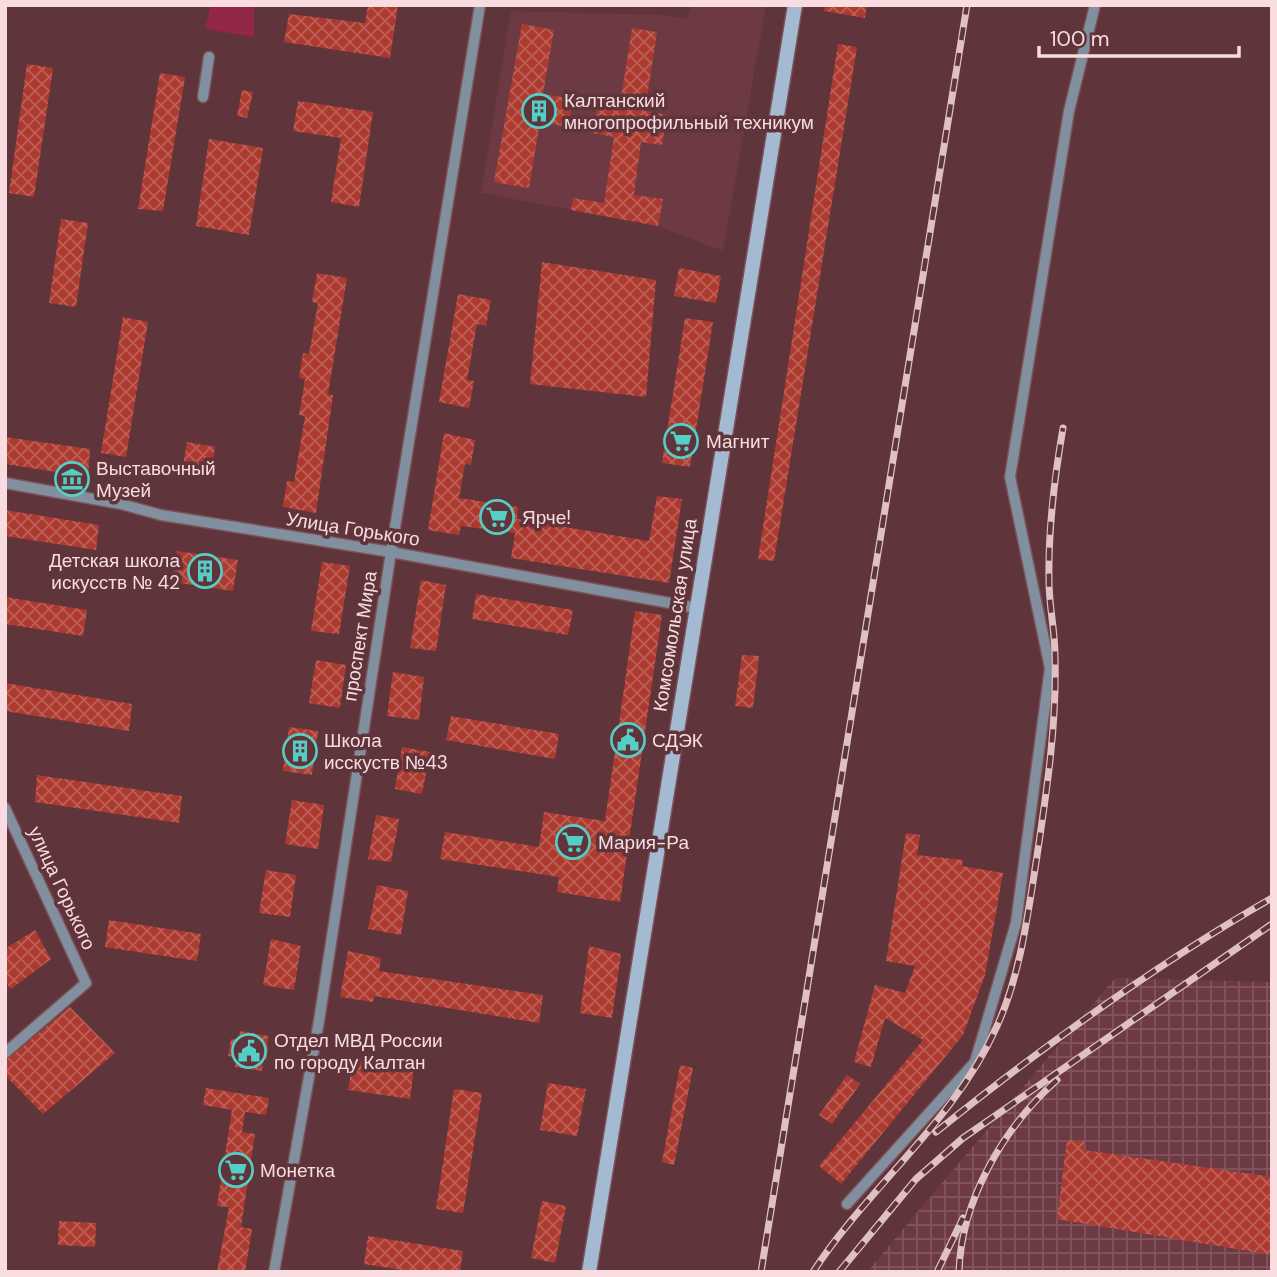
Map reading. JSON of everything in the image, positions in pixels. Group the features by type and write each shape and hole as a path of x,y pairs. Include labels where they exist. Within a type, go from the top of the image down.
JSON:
{"street":[{"name":"проспект Мира","path":"274,1272 319,1021 391,552 480,5"},
{"name":"Комсомольская улица","path":"589,1272 795,5"},
{"path":"847,1204 975,1062 1016,923 1049,667 1010,477 1069,111 1095,5"},
{"path":"203,97 209,57"},
{"name":"Улица Горького","path":"5,483 121,504 161,516 391,552 696,608"},
{"name":"улица Горького","path":"5,808 9,823 86,983 5,1053"}],"shaded area":[{"path":"211,5 254,5 254,37 205,29"},
{"path":"691,5 766,5 723,251 658,226 481,193 511,11 663,15 687,19"},
{"path":"1115,978 1272,982 1272,1272 867,1272"}],"building":[{"path":"368,5 398,5 390,58 284,42 289,14 365,23"},
{"path":"825,5 867,5 865,18 824,11"},
{"name":"Калтанский многопрофильный техникум","path":"522,24 554,30 543,94 573,99 568,127 540,122 529,188 494,182"},
{"path":"632,28 657,32 645,111 667,115 662,145 641,142 634,195 663,199 658,226 571,210 573,198 604,203 614,137 593,133 598,102 620,105"},
{"path":"838,44 857,47 774,561 758,559"},
{"path":"27,64 53,68 34,197 9,193"},
{"path":"160,73 185,77 163,211 138,209"},
{"path":"242,90 253,92 247,118 237,116"},
{"path":"298,101 373,112 359,207 331,202 341,138 293,131"},
{"path":"209,139 263,148 249,235 196,226"},
{"path":"61,219 88,223 76,307 49,303"},
{"path":"542,262 656,280 646,397 530,384"},
{"path":"679,268 721,276 716,303 674,296"},
{"path":"317,273 347,278 328,394 333,395 316,513 283,507 287,481 294,482 305,416 299,415 305,379 299,378 303,353 309,354 318,303 312,302"},
{"path":"458,294 491,300 486,326 477,324 467,380 474,381 469,408 439,402"},
{"path":"123,317 148,322 126,457 101,453"},
{"path":"685,318 713,322 690,467 662,463"},
{"path":"444,433 475,440 471,465 465,464 459,498 518,507 517,519 649,541 657,496 682,499 669,583 511,558 515,533 461,526 459,535 428,530"},
{"path":"5,437 90,449 88,477 5,464"},
{"path":"187,442 215,447 212,469 183,465"},
{"path":"5,510 99,525 96,550 5,536"},
{"name":"Детская школа искусств № 42","path":"177,551 238,560 233,591 172,582"},
{"path":"322,562 350,566 339,634 311,631"},
{"path":"421,580 446,585 436,651 410,648"},
{"path":"476,594 573,610 568,635 472,619"},
{"path":"5,597 87,610 83,636 5,624"},
{"path":"635,611 662,615 620,902 557,892 559,877 440,859 445,832 539,847 544,812 605,821"},
{"path":"742,655 759,656 753,708 735,706"},
{"path":"316,660 346,665 340,708 309,703"},
{"path":"393,672 424,677 419,720 387,716"},
{"path":"5,683 132,704 129,731 5,711"},
{"path":"451,716 559,734 555,759 446,740"},
{"name":"Школа исскуств №43","path":"289,727 318,731 312,775 283,771"},
{"path":"402,747 430,752 422,794 395,789"},
{"path":"37,775 182,796 179,823 35,802"},
{"path":"292,800 324,805 318,849 285,844"},
{"path":"376,815 399,819 391,862 368,859"},
{"path":"906,833 920,835 917,855 963,860 962,866 1003,873 985,975 963,1035 841,1184 819,1166 923,1040 885,1018 871,1067 854,1062 875,985 905,993 915,966 886,961"},
{"path":"266,870 296,875 290,917 259,913"},
{"path":"377,885 408,891 401,935 368,929"},
{"path":"109,920 201,934 197,961 105,947"},
{"path":"35,930 51,959 11,989 5,982 5,949"},
{"path":"271,939 301,946 294,990 263,985"},
{"path":"589,946 621,954 612,1018 580,1013"},
{"path":"348,951 381,958 379,971 543,995 539,1023 374,996 373,1002 340,997"},
{"path":"70,1007 115,1053 43,1114 5,1075 5,1061"},
{"name":"Отдел МВД России по городу Калтан","path":"240,1031 268,1036 267,1059 263,1059 262,1071 235,1067 236,1057 228,1056 231,1039 239,1040"},
{"path":"353,1059 414,1068 410,1099 348,1090"},
{"path":"680,1065 693,1068 674,1165 662,1162"},
{"path":"847,1075 860,1084 832,1124 819,1115"},
{"path":"548,1083 586,1089 577,1136 540,1130"},
{"path":"206,1088 269,1098 266,1115 245,1112 242,1132 255,1134 241,1227 252,1229 245,1272 217,1272 229,1207 217,1206 232,1110 203,1105"},
{"path":"454,1089 482,1093 463,1213 436,1209"},
{"path":"1067,1140 1085,1142 1084,1150 1272,1177 1272,1255 1057,1219"},
{"path":"542,1201 566,1206 555,1263 531,1258"},
{"path":"59,1221 96,1223 95,1247 58,1245"},
{"path":"368,1236 463,1251 460,1272 414,1272 364,1264"}],"railway":[{"path":"761,1272 967,5"},
{"path":"813,1272 859,1211 935,1123 958,1092 997,1026 1012,985 1030,899 1053,731 1055,655 1049,590 1050,542 1054,486 1063,428"},
{"path":"936,1132 1016,1069 1142,979 1272,898"},
{"path":"839,1272 916,1179 963,1138 1272,924"},
{"path":"959,1272 968,1218 989,1167 1020,1120 1057,1080"},
{"path":"937,1272 963,1218"}],"place":[{"name":"Калтанский многопрофильный техникум","path":"539,111"},
{"name":"Магнит","path":"681,441"},
{"name":"Выставочный Музей","path":"72,479"},
{"name":"Ярче!","path":"497,517"},
{"name":"Детская школа искусств № 42","path":"205,571"},
{"name":"СДЭК","path":"628,740"},
{"name":"Школа исскуств №43","path":"300,751"},
{"name":"Мария-Ра","path":"573,842"},
{"name":"Отдел МВД России по городу Калтан","path":"249,1051"},
{"name":"Монетка","path":"236,1170"}]}
